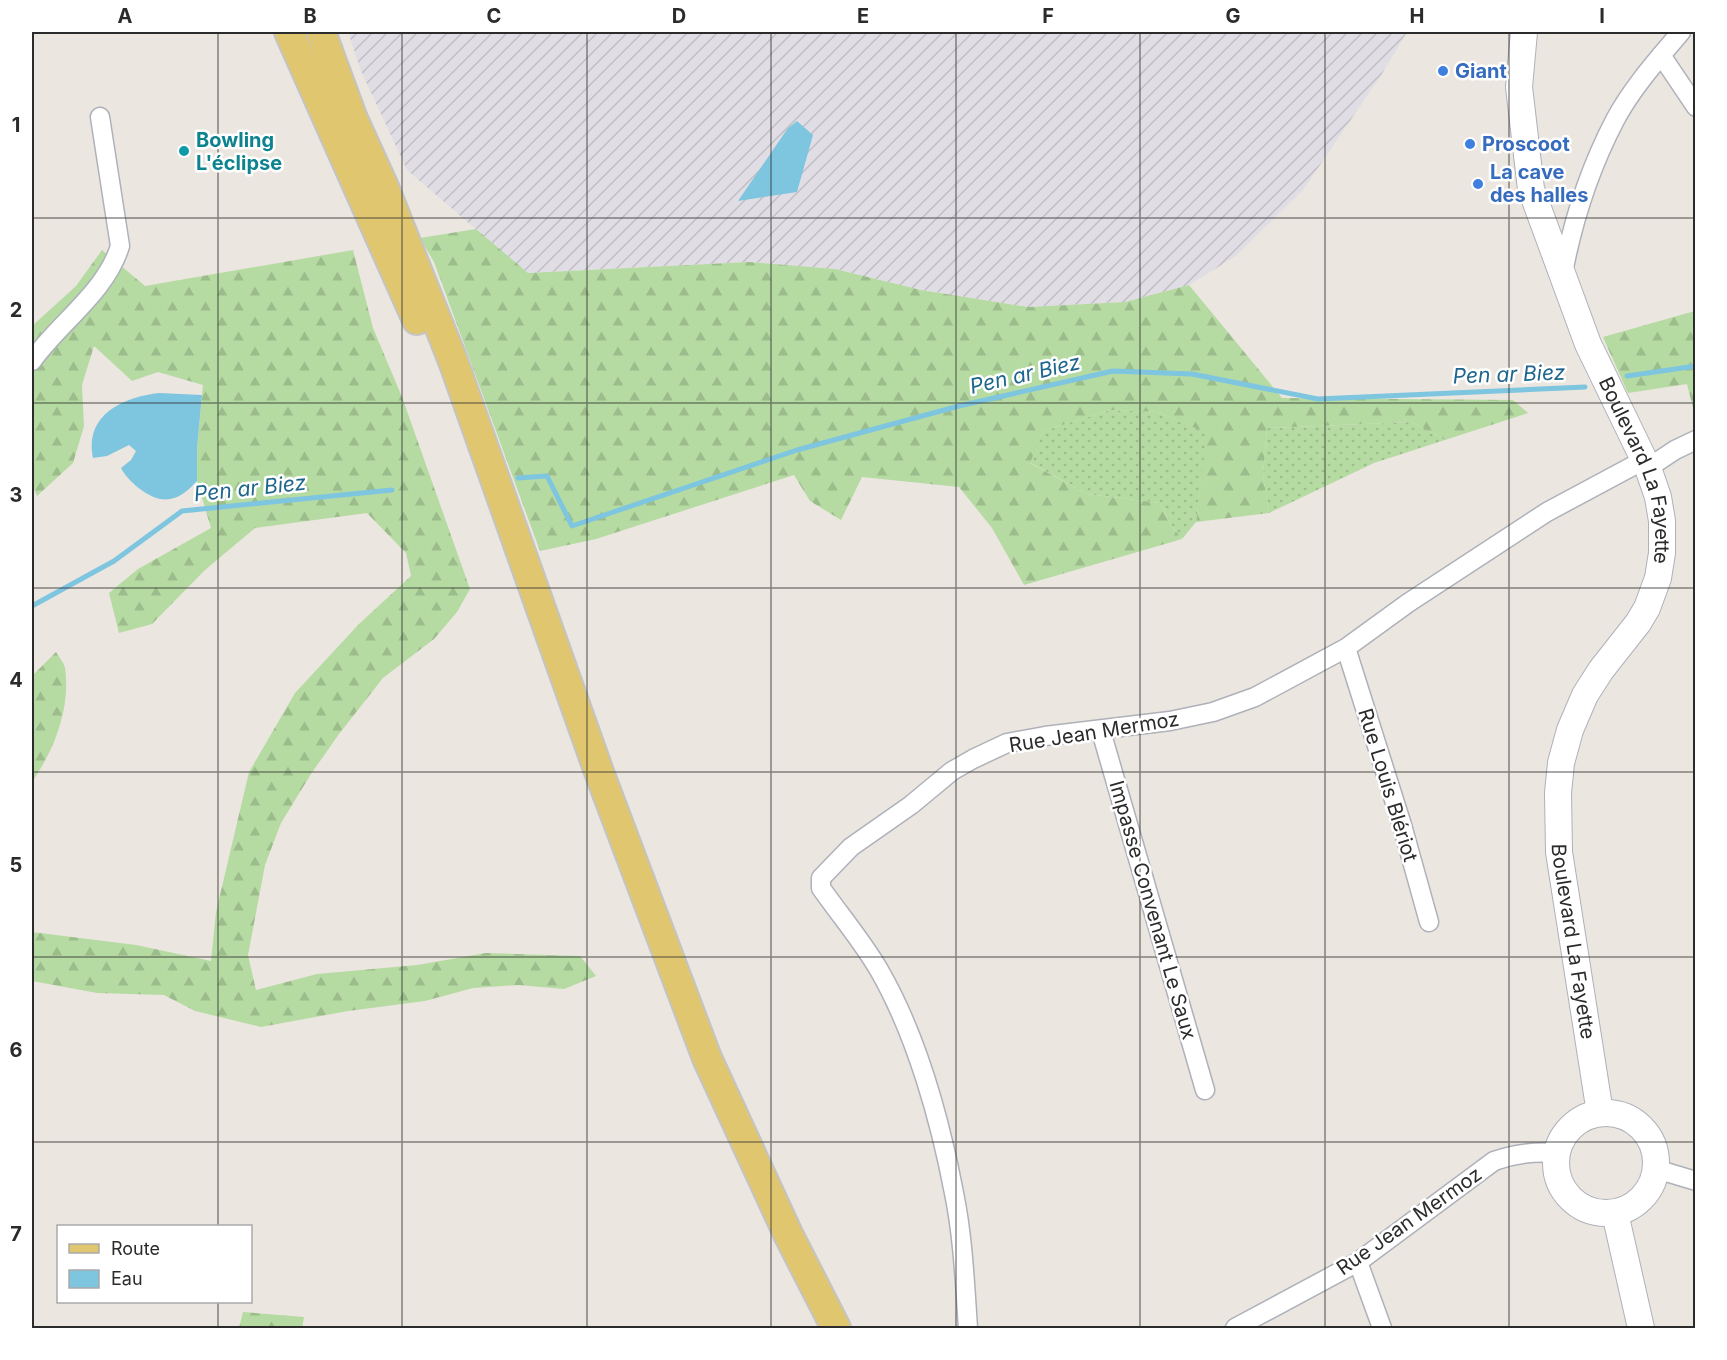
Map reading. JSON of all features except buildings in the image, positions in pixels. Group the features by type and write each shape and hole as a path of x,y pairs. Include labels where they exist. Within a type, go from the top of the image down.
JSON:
{"main road":[{"path":"289,32 438,367 504,507"},
{"path":"321,32 353,119 384,187 453,361 599,772 707,1058 784,1225 836,1329"},
{"name":"Boulevard La Fayette","path":"1524,32 1519,87 1531,189 1588,344 1646,464 1658,497 1662,521 1662,553 1658,578 1647,608 1585,695 1570,730 1561,763 1558,793 1559,852 1600,1113"},
{"path":"1600,1113 1617,1114 1632,1120 1645,1131 1653,1145 1656,1169 1654,1179 1645,1195 1632,1206 1615,1213 1599,1213 1583,1208 1570,1199 1560,1185 1556,1170 1556,1153 1564,1134 1580,1120 1600,1113"},
{"path":"1615,1213 1641,1329"}],"street":[{"path":"1562,274 1572,230 1590,174 1615,119 1661,55 1682,32"},
{"path":"1661,55 1695,107"},
{"path":"32,361 75,314 114,265 120,246 100,117"},
{"name":"Rue Jean Mermoz","path":"969,1329 955,1194 930,1094 908,1031 879,970 822,888 820,878 851,847 910,806 952,771 973,759 1007,743 1045,736 1170,721 1213,712 1255,697 1346,648 1408,603 1547,512 1695,440"},
{"name":"Rue Louis Blériot","path":"1346,648 1402,825 1429,922"},
{"name":"Impasse Convenant Le Saux","path":"1101,731 1205,1090"},
{"name":"Rue Jean Mermoz","path":"1235,1329 1358,1262 1494,1161 1510,1155 1537,1152 1556,1153"},
{"path":"1656,1169 1695,1181"},
{"path":"1358,1262 1382,1329"}],"shaded area":[{"path":"348,32 1407,32 1380,77 1303,190 1236,256 1189,285 1125,302 1028,307 921,290 835,269 749,262 527,273 407,170 361,71"}],"green space":[{"path":"476,229 528,273 749,262 835,269 921,290 1028,307 1125,302 1189,285 1282,398 1513,400 1528,413 1445,440 1412,422 1267,428 1263,475 1269,513 1196,522 1207,433 1157,412 1110,410 1043,431 1030,463 1087,494 1160,503 1171,525 1182,539 1024,585 992,528 959,487 862,477 841,520 810,501 794,475 596,539 540,551 434,262 420,238"},
{"path":"102,250 145,286 353,250 373,328 402,397 470,589 457,612 434,639 383,678 339,734 281,823 265,865 248,955 256,990 317,974 417,965 486,953 580,956 596,976 564,989 518,985 473,988 425,1001 348,1011 261,1027 195,1011 164,995 97,993 32,981 32,932 136,945 211,961 216,912 249,772 295,693 359,624 411,576 406,553 367,513 255,528 205,570 152,624 119,633 109,593 138,569 211,528 197,481 197,448 203,385 158,372 132,381 94,346 82,385 84,426 73,463 37,496 32,484 32,326 76,286"},
{"path":"1695,311 1695,416 1687,384 1628,393 1603,337"},
{"path":"1110,410 1157,412 1208,433 1196,522 1182,539 1171,525 1160,503 1087,494 1029,462 1043,431"},
{"path":"1412,422 1445,440 1374,463 1269,513 1263,475 1267,428"},
{"path":"56,652 65,668 63,713 54,742 32,782 32,676"},
{"path":"243,1312 304,1317 302,1328 239,1328"}],"water":[{"path":"797,121 813,135 797,192 738,201 788,128"},
{"path":"159,393 202,395 197,448 197,481 182,495 170,499 149,495 124,474 121,468 131,460 136,451 129,445 107,456 93,458 94,430 109,411 132,399"}],"waterway":[{"name":"Pen ar Biez","path":"1627,376 1696,366"},
{"name":"Pen ar Biez","path":"518,478 547,476 572,526 797,450 959,406 1113,371 1192,374 1318,399 1585,387"},
{"name":"Pen ar Biez","path":"32,606 114,561 182,511 392,490"}],"place":[{"name":"Giant","path":"1443,71"},
{"name":"Proscoot","path":"1470,144"},
{"name":"Bowling L'éclipse","path":"184,151"},
{"name":"La cave des halles","path":"1478,184"}]}
